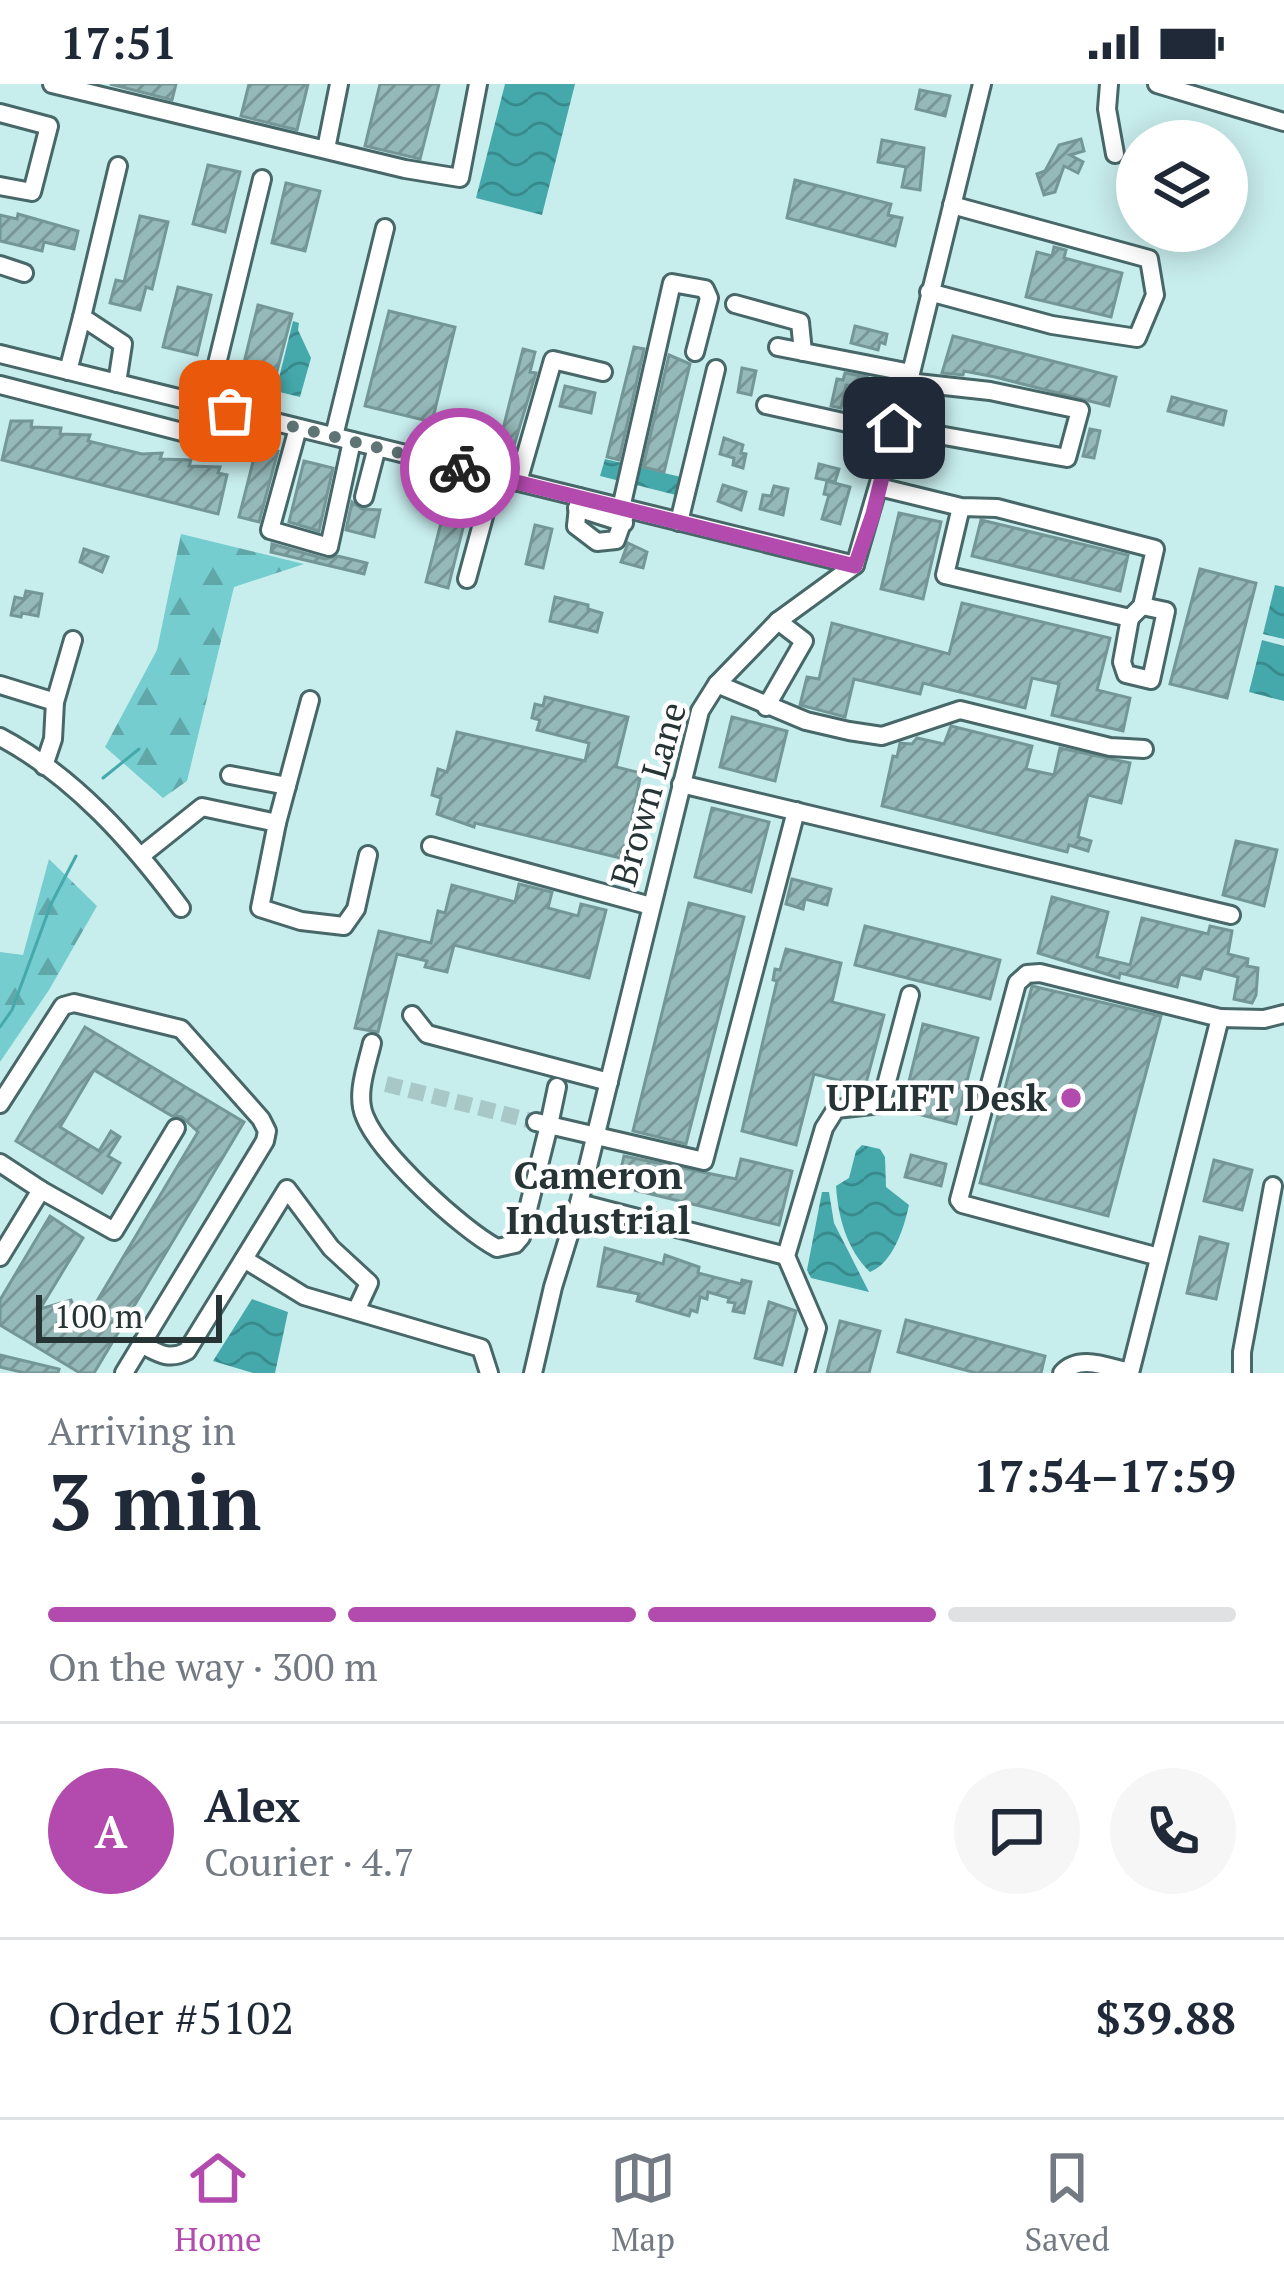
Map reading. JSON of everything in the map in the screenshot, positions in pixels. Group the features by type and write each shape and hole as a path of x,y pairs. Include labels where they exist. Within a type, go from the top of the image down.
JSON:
{"street":[{"path":"52,84 87,88 405,169 460,178 478,84"},
{"path":"326,149 339,84"},
{"path":"0,354 495,476 578,503 679,522 855,566 909,377 982,84"},
{"path":"1109,84 1107,109 1115,154"},
{"path":"1157,84 1284,122"},
{"path":"0,113 49,126 32,192 0,186"},
{"path":"68,371 118,166"},
{"path":"207,405 262,179"},
{"path":"929,292 1052,326 1137,338 1155,295 1149,259 952,205"},
{"path":"298,428 270,530 329,547 343,439 385,228"},
{"path":"0,265 24,273"},
{"path":"578,503 576,526 597,542 616,541 672,283 705,289 710,298 695,352"},
{"path":"735,304 800,322 803,352"},
{"path":"82,316 123,344 103,412"},
{"path":"766,405 1067,458 1080,410 778,347"},
{"path":"518,482 553,361 603,372"},
{"path":"679,522 716,369"},
{"path":"0,385 221,442 230,411"},
{"path":"364,497 376,447"},
{"path":"467,579 495,476"},
{"path":"880,487 961,507 997,508 1155,549 1136,612 945,575 961,507"},
{"name":"Brown Lane","path":"533,1373 700,711 717,684 778,621 855,566"},
{"path":"766,706 804,641 778,621"},
{"path":"44,766 53,739 55,702 73,640"},
{"path":"717,684 806,721 882,736 960,710 1110,747 1144,749"},
{"path":"0,685 55,702"},
{"path":"310,700 260,908 301,921 344,926 356,909 368,855"},
{"path":"0,737 82,795 142,855 181,908"},
{"path":"230,775 287,786"},
{"path":"681,784 1231,915"},
{"path":"142,855 202,807 277,824"},
{"path":"542,1124 704,1161 796,812"},
{"path":"431,847 651,907"},
{"path":"1159,1257 962,1204 961,1191 1017,983 1040,973 1220,1018 1264,1019 1284,1014"},
{"path":"805,1373 817,1328 786,1256 824,1128 836,1109 881,1104 910,994"},
{"path":"0,1104 63,1006 74,1003 181,1029 267,1131 124,1373"},
{"path":"412,1015 427,1034 608,1082"},
{"path":"1062,1373 1069,1365 1084,1362 1130,1372 1220,1018"},
{"path":"372,1043 364,1079 364,1115 381,1141 450,1213 497,1248 515,1244 521,1237 542,1124 557,1087"},
{"path":"364,1079 386,1084"},
{"path":"2,1170 114,1231 176,1128"},
{"path":"1242,1373 1273,1186"},
{"path":"141,1344 165,1356 187,1352 287,1189 331,1248 369,1283 356,1311"},
{"path":"0,1257 41,1190"},
{"path":"579,1203 786,1256"},
{"path":"244,1258 304,1296 481,1348 490,1373"}],"green space":[{"path":"181,534 304,564 234,587 187,781 163,798 105,747 157,650"},
{"path":"49,859 97,906 0,1062 0,952 23,955"}],"water":[{"path":"505,84 575,84 542,215 476,198"},
{"path":"293,321 299,323 311,358 300,397 238,382 240,369 279,378"},
{"path":"605,459 681,477 676,495 600,476"},
{"path":"1275,585 1284,587 1284,639 1263,634"},
{"path":"1262,640 1284,646 1284,701 1249,692"},
{"path":"862,1145 880,1149 885,1157 886,1187 909,1205 891,1253 870,1272 845,1232 836,1186 849,1178"},
{"path":"822,1192 829,1192 834,1223 869,1292 811,1278 807,1270"},
{"path":"252,1299 288,1312 275,1373 253,1373 213,1361"}],"building":[{"path":"110,84 176,84 172,100"},
{"path":"249,84 308,84 297,130 241,116"},
{"path":"380,84 439,84 420,159 365,146"},
{"path":"920,90 950,96 945,116 916,109"},
{"path":"1081,139 1084,151 1070,155 1083,162 1078,173 1064,166 1055,192 1044,195 1037,174 1045,171 1059,145"},
{"path":"882,140 924,148 920,190 902,187 906,167 878,162"},
{"path":"208,165 240,172 225,232 193,224"},
{"path":"795,180 891,204 888,215 902,218 895,246 787,218"},
{"path":"286,183 320,191 305,251 272,243"},
{"path":"18,214 78,231 74,249 44,242 42,251 0,241 0,215 17,219"},
{"path":"140,216 168,222 152,289 146,287 140,310 110,303 116,280 124,282"},
{"path":"1054,247 1066,250 1064,258 1122,273 1111,317 1026,297 1037,252 1052,256"},
{"path":"178,287 211,295 197,355 163,347"},
{"path":"258,305 292,314 276,375 243,367"},
{"path":"389,311 455,327 432,422 365,406"},
{"path":"855,326 887,334 885,344 880,342 878,350 851,343"},
{"path":"953,336 1116,377 1109,406 995,377 964,371 963,375 942,373"},
{"path":"634,347 644,349 619,460 607,457"},
{"path":"523,349 535,352 530,372 536,373 512,452 498,449"},
{"path":"669,355 690,364 664,472 643,467"},
{"path":"742,368 756,371 751,395 738,392"},
{"path":"845,373 867,377 864,386 846,385 841,408 831,406 837,379 843,380"},
{"path":"565,386 595,393 591,413 560,406"},
{"path":"1172,397 1226,411 1223,425 1168,411"},
{"path":"11,421 61,428 60,434 90,435 88,441 142,454 162,453 160,459 191,460 189,466 220,467 218,473 227,475 218,514 2,460"},
{"path":"1090,429 1100,431 1094,458 1083,456"},
{"path":"724,438 743,445 743,468 733,465 734,458 720,454"},
{"path":"257,446 278,451 259,522 239,517"},
{"path":"304,461 333,468 319,531 289,522"},
{"path":"819,464 839,469 835,482 816,478"},
{"path":"827,481 850,487 840,524 822,519 829,495 824,494"},
{"path":"723,485 746,492 741,510 718,501"},
{"path":"774,486 788,489 783,515 760,509 763,495 771,496"},
{"path":"449,491 471,496 448,588 426,582"},
{"path":"352,502 362,509 380,510 374,537 346,530"},
{"path":"899,513 941,522 923,599 881,589"},
{"path":"981,520 1128,555 1120,591 972,556"},
{"path":"535,525 552,529 543,568 526,564"},
{"path":"628,543 647,552 643,568 621,562"},
{"path":"272,544 325,559 338,556 367,563 364,574 271,552"},
{"path":"84,549 108,557 102,572 80,562"},
{"path":"1200,569 1256,583 1227,698 1170,684"},
{"path":"26,591 42,594 38,616 11,615 15,597 24,599"},
{"path":"555,597 602,613 597,632 550,621"},
{"path":"962,603 1110,638 1097,690 1130,698 1123,731 1052,715 1059,684 1032,678 1025,708 923,683 920,694 854,679 845,717 800,705 807,677 819,679 832,623 949,654"},
{"path":"545,697 628,717 616,767 641,773 620,858 475,823 474,827 437,814 441,798 432,795 438,769 447,772 457,732 585,761 589,743 537,730 540,720 532,718 535,704 543,706"},
{"path":"732,717 787,731 775,781 720,767"},
{"path":"951,726 1032,746 1026,769 1054,775 1060,748 1130,763 1121,803 1088,795 1078,837 1091,841 1088,851 1069,845 1067,852 882,806 900,743 912,744 917,738 944,744"},
{"path":"712,808 769,822 751,892 695,877"},
{"path":"1236,841 1277,850 1264,906 1223,895"},
{"path":"792,879 831,889 827,905 805,899 803,909 786,904"},
{"path":"519,884 552,892 548,908 578,916 581,904 606,910 589,978 454,945 447,972 397,954 378,1032 355,1028 379,931 431,943 438,911 445,913 452,885 515,902"},
{"path":"1052,897 1108,912 1097,957 1130,965 1142,918 1208,934 1210,926 1232,931 1228,954 1248,959 1247,966 1258,968 1252,1003 1234,999 1238,977 1203,968 1200,979 1180,974 1177,987 1120,973 1119,978 1038,953"},
{"path":"689,903 744,917 686,1144 633,1131"},
{"path":"865,926 1000,960 990,999 855,965"},
{"path":"786,949 841,963 832,1002 884,1015 865,1087 814,1074 796,1145 742,1131 777,981 773,980 775,969 780,970"},
{"name":"UPLIFT Desk","path":"1032,986 1161,1016 1108,1216 980,1183"},
{"path":"923,1024 978,1038 956,1124 902,1110"},
{"path":"85,1027 244,1122 94,1373 80,1373 0,1325 0,1300 50,1216 83,1238 40,1309 71,1300 82,1326 198,1132 182,1117 172,1116 94,1070 60,1127 99,1151 111,1131 120,1137 108,1156 120,1163 102,1193 16,1141"},
{"path":"911,1155 946,1164 941,1186 905,1177"},
{"path":"624,1156 736,1179 741,1159 792,1171 779,1225 617,1186"},
{"path":"1214,1160 1252,1170 1242,1210 1204,1201"},
{"path":"1200,1237 1228,1244 1216,1299 1187,1293"},
{"path":"605,1248 663,1264 665,1255 699,1267 698,1273 741,1284 742,1280 751,1282 744,1313 733,1311 735,1303 728,1302 729,1298 708,1292 707,1299 700,1297 697,1312 691,1310 689,1316 637,1301 639,1294 598,1286"},
{"path":"769,1302 796,1311 782,1365 755,1358"},
{"path":"906,1320 1045,1356 1041,1373 976,1373 898,1352"},
{"path":"840,1321 880,1331 869,1373 827,1373"},
{"path":"0,1355 59,1369 58,1373 0,1367"}],"waterway":[{"path":"103,778 139,749"},
{"path":"0,1027 12,1010 51,904 76,856"}],"tunnel":[{"path":"386,1084 536,1122"}],"way so far":[{"path":"230,411 460,468"}],"place":[{"name":"UPLIFT Desk","path":"1071,1098"}],"district":[{"name":"Cameron Industrial","path":"598,1198"}],"route":[{"path":"460,468 855,566 894,428"}]}
